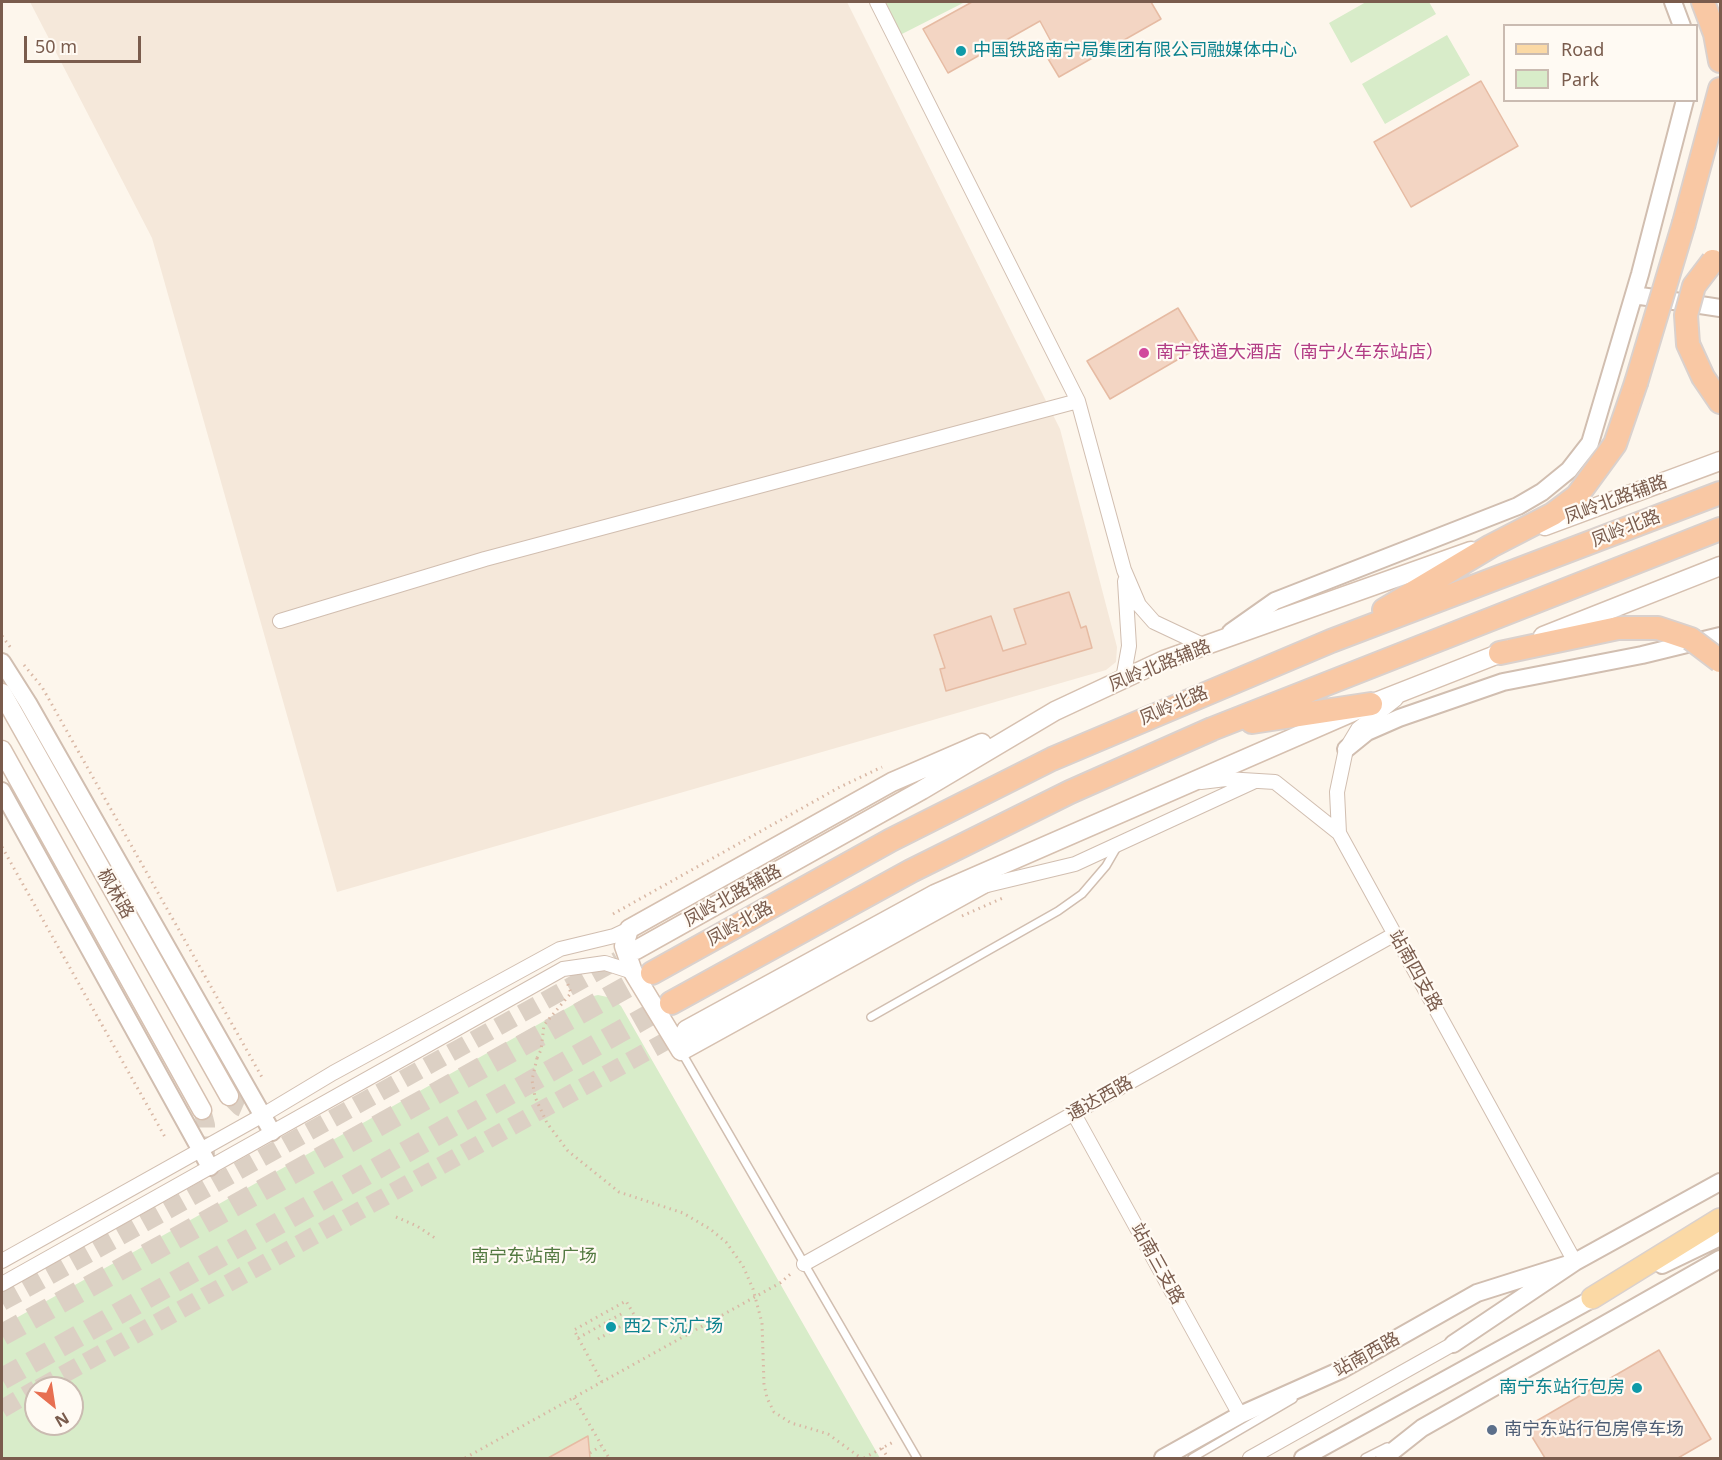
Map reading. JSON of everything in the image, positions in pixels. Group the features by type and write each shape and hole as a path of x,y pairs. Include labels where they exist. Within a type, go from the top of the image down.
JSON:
{"highway":[{"path":"1702,2 1715,34 1720,61"},
{"path":"1331,641 1491,546 1553,514 1577,496 1615,444 1636,383 1684,223 1720,89"},
{"path":"1717,258 1694,286 1686,315 1688,344 1703,377 1720,402"},
{"name":"凤岭北路","path":"642,972 891,840 1052,759 1331,641 1720,493"},
{"name":"凤岭北路","path":"671,1003 911,871 1070,792 1212,729 1720,529"},
{"path":"1500,653 1618,628 1658,628 1691,639 1720,662"},
{"path":"1212,729 1371,704"}],"main road":[{"path":"1707,2 1720,23"},
{"name":"凤岭北路辅路","path":"636,950 912,796 1055,711 1164,660 1462,554 1491,546 1720,461"},
{"path":"686,1030 935,894 1055,840 1371,704 1720,566"},
{"name":"枫林路","path":"2,693 229,1096"},
{"path":"1055,711 892,782 629,929 624,946 642,972 681,1051 979,887 1055,840"},
{"name":"枫林路","path":"2,750 202,1110"},
{"path":"1592,1298 1720,1219"}],"street":[{"path":"877,2 1078,401 1124,570 1139,605 1154,622 1212,644 1275,601 1518,506 1542,492 1569,470 1590,443 1634,295 1684,102"},
{"path":"1673,2 1681,24"},
{"path":"1634,295 1720,308"},
{"path":"280,621 485,559 1078,401"},
{"path":"1123,679 1130,646 1124,570"},
{"path":"1346,749 1367,732 1399,718 1503,682 1642,655 1720,636"},
{"path":"8,658 80,793 272,1132"},
{"path":"1339,833 1337,792 1346,749 1358,729 1419,685"},
{"name":"站南四支路","path":"1183,785 1226,779 1275,782 1339,833 1575,1262"},
{"path":"979,887 1075,864 1255,781"},
{"path":"2,791 210,1167"},
{"path":"2,1261 263,1115 333,1073 560,950 629,929"},
{"name":"通达西路","path":"804,1264 1395,934"},
{"path":"2,1284 563,969 604,963 642,972"},
{"name":"站南三支路","path":"1074,1113 1240,1415"},
{"name":"站南西路","path":"1453,1344 1575,1262 1720,1182"},
{"path":"1304,1458 1592,1298 1720,1237"},
{"path":"1384,1458 1422,1428 1720,1259"},
{"name":"站南西路","path":"1163,1458 1240,1415 1341,1370 1476,1293 1575,1262"},
{"path":"1250,1458 1453,1344"}],"lane":[{"path":"871,1017 1058,912 1082,894 1106,866 1120,842"},
{"path":"681,1051 917,1458"},
{"path":"1192,1458 1341,1370"},
{"path":"1365,1458 1422,1428"}],"path":[{"path":"2,636 8,658"},
{"path":"22,661 42,687 263,1079"},
{"path":"2,847 165,1137"},
{"path":"563,969 571,993 544,1025 541,1050 532,1080 535,1097 547,1123 568,1151 619,1192 683,1214 710,1229 726,1242 743,1266 762,1323 764,1384 767,1398 774,1412 791,1423 828,1434 863,1458 904,1436"},
{"path":"396,1217 417,1226 435,1238"},
{"path":"465,1458 780,1283 804,1264"},
{"path":"598,1340 636,1318 626,1301 574,1330 602,1382"},
{"path":"578,1338 623,1313"},
{"path":"574,1398 609,1458"},
{"path":"590,1453 602,1446"},
{"path":"882,1448 888,1458"}],"shaded area":[{"path":"30,2 847,2 1060,429 1117,647 1116,662 1106,670 337,892 152,238"}],"green space":[{"path":"886,2 965,2 900,35"},
{"path":"1366,2 1429,2 1436,14 1351,63 1329,23"},
{"path":"1447,35 1470,75 1385,124 1362,84"},
{"name":"南宁东站南广场","path":"598,995 612,998 621,1006 880,1458 2,1458 2,1326 585,998"}],"building":[{"path":"972,2 1151,2 1161,19 1059,77 1044,52 1054,47 1040,21 948,73 923,29"},
{"path":"1481,81 1518,146 1411,207 1374,142"},
{"name":"南宁铁道大酒店（南宁火车东站店）","path":"1178,308 1201,346 1110,399 1087,361"},
{"path":"1069,592 1081,628 1086,626 1092,648 946,691 940,669 945,668 934,635 991,616 1003,651 1026,644 1014,609"},
{"name":"南宁东站行包房","path":"1659,1350 1711,1439 1678,1458 1545,1458 1526,1427"},
{"path":"588,1436 590,1458 548,1458"}],"tunnel":[{"path":"2,1302 618,960"},
{"path":"2,1335 652,973"},
{"path":"2,1379 671,1003"},
{"path":"61,1376 686,1030"},
{"path":"229,1096 240,1107 272,1121"},
{"path":"202,1110 206,1125 206,1162"},
{"path":"2,1409 24,1396"}],"place":[{"name":"中国铁路南宁局集团有限公司融媒体中心","path":"961,51"},
{"name":"南宁铁道大酒店（南宁火车东站店）","path":"1144,353"},
{"name":"西2下沉广场","path":"611,1327"},
{"name":"南宁东站行包房","path":"1637,1388"},
{"name":"南宁东站行包房停车场","path":"1492,1430"}]}
